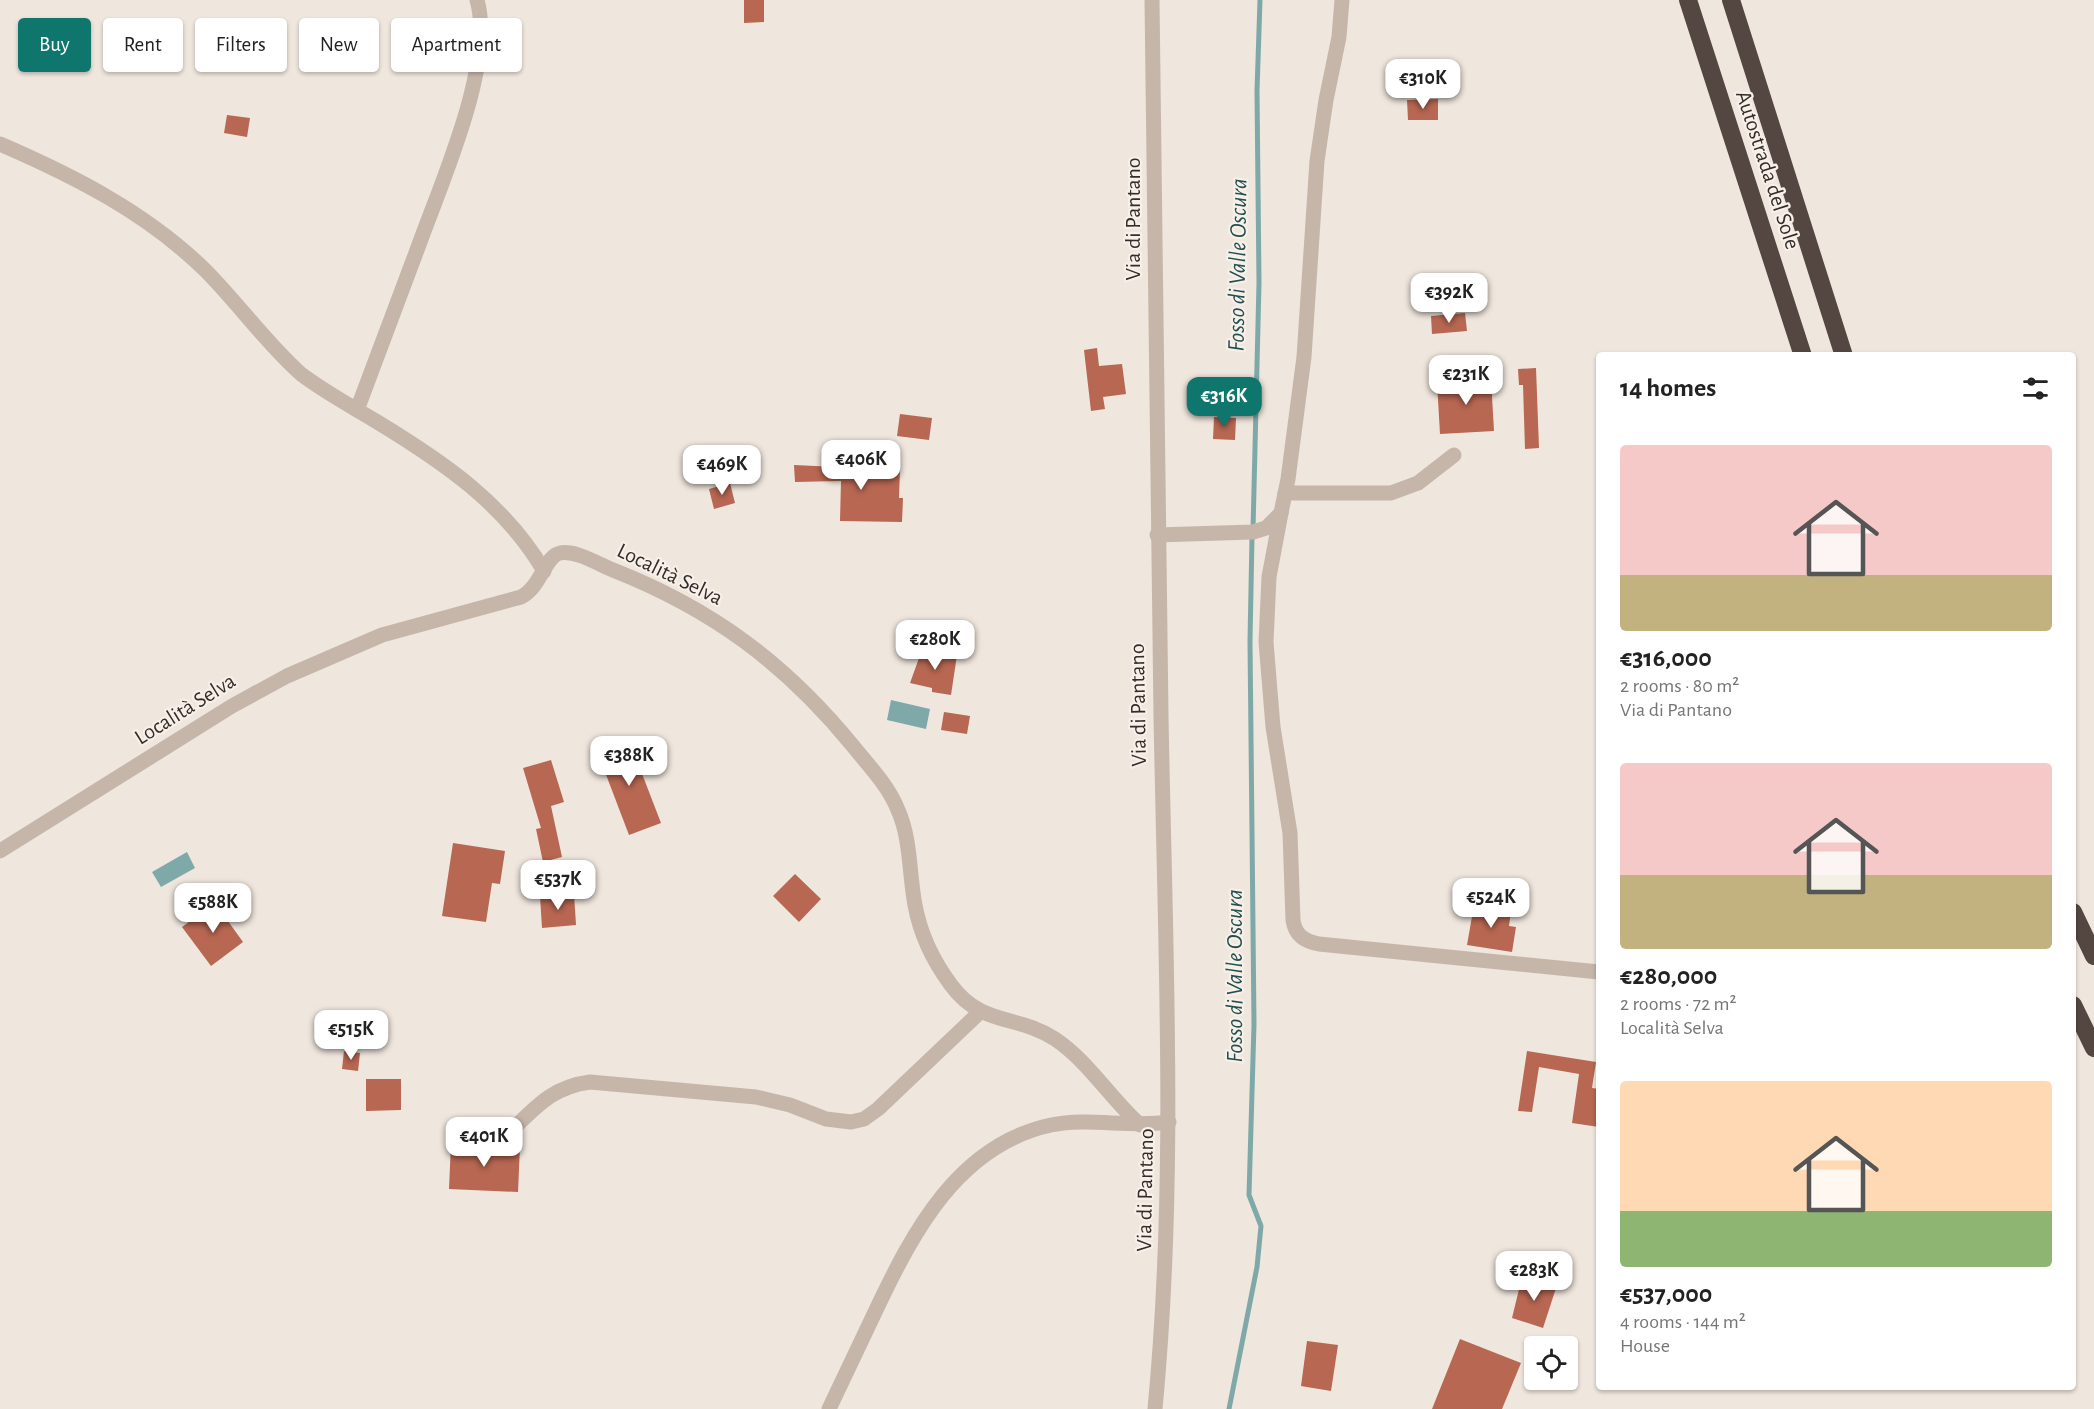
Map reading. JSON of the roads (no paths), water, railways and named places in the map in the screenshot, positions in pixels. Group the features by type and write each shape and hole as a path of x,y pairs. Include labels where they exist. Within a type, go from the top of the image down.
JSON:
{"highway":[{"name":"Autostrada del Sole","path":"1688,0 1802,352"},
{"name":"Autostrada del Sole","path":"1731,0 1843,352"},
{"path":"2076,918 2094,956"},
{"path":"2076,1011 2094,1048"}],"street":[{"path":"357,410 462,121 480,52 481,22 477,0"},
{"name":"Via di Pantano","path":"1152,0 1157,535 1169,1122 1166,1263 1155,1409"},
{"path":"1342,0 1339,37 1318,153 1304,357 1285,493 1268,585 1267,659 1273,727 1290,833 1293,920 1296,931 1305,940 1318,944 1596,972"},
{"path":"0,144 89,187 156,228 210,275 292,365 317,386 428,455 481,494 510,521 544,571"},
{"path":"1285,493 1391,493 1418,483 1454,455"},
{"path":"1157,535 1253,532 1266,528 1281,513"},
{"name":"Località Selva","path":"0,851 270,684 382,634 522,597 533,589 554,555 570,554 665,592 703,612 777,667 812,700 879,777 893,799 905,830 915,905 924,938 952,987 964,1001 980,1012 1029,1027 1055,1039 1074,1054 1114,1100 1140,1125"},
{"path":"510,1132 547,1097 566,1087 590,1082 756,1097 790,1104 826,1119 843,1122 857,1121 878,1109 980,1012"},
{"path":"829,1409 912,1239 944,1193 968,1169 1004,1142 1043,1127 1072,1122 1140,1125 1169,1122"}],"water":[{"path":"891,700 930,709 926,729 887,720"},
{"path":"187,852 195,868 161,887 152,872"}],"waterway":[{"name":"Fosso di Valle Oscura","path":"1253,530 1259,283 1257,91 1260,0"},
{"name":"Fosso di Valle Oscura","path":"1229,1409 1257,1267 1261,1226 1249,1195 1254,1024 1250,641 1252,537"}]}
